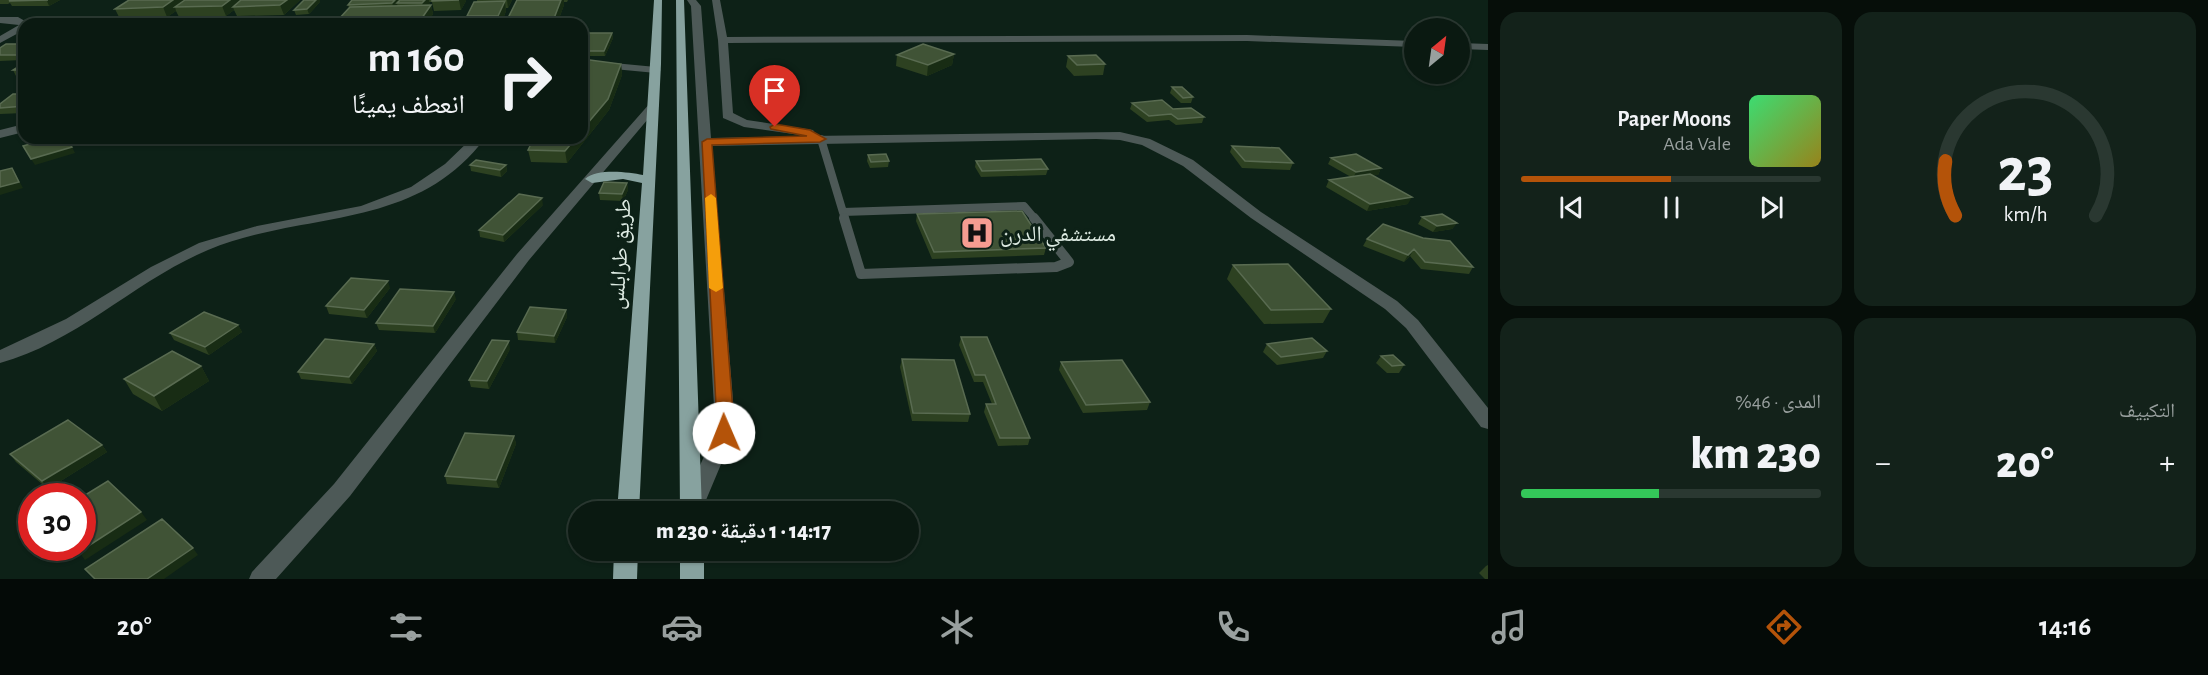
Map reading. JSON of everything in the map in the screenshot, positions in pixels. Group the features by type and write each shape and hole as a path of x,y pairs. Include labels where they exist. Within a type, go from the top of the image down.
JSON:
{"highway":[{"name":"طريق طرابلس","path":"628,501 630,446 655,104 658,0"},
{"path":"680,0 691,501"},
{"path":"592,179 623,175 650,182"},
{"path":"625,579 626,561"},
{"path":"692,561 692,579"}],"street":[{"path":"691,0 696,8 707,142 725,424 717,450 695,501"},
{"path":"716,0 723,40 726,115 744,123 800,130 820,139"},
{"path":"0,20 18,20"},
{"path":"0,40 18,29"},
{"path":"723,40 1237,38 1404,44"},
{"path":"1470,46 1488,47"},
{"path":"588,64 656,70"},
{"path":"261,579 279,562 342,490 523,257 655,104"},
{"path":"0,134 18,130"},
{"path":"707,142 1096,135 1120,136 1146,142 1169,151 1188,163 1256,215 1391,305 1412,324 1488,422"},
{"path":"0,357 79,319 203,247 249,232 359,209 414,190 449,168 473,144"}],"lane":[{"path":"820,139 861,274 1056,267 1069,262 1024,206 843,212"}],"building":[{"path":"129,0 173,0 163,7 115,9"},
{"path":"185,0 230,0 222,6 175,7"},
{"path":"241,0 287,0 280,5 233,7"},
{"path":"304,0 316,0 307,9 294,10"},
{"path":"352,0 395,0 392,3 348,5"},
{"path":"400,0 425,0 422,3 397,3"},
{"path":"517,0 561,0 554,18 508,18"},
{"path":"505,1 498,16 467,16 474,2"},
{"path":"431,5 422,18 340,18 350,7"},
{"path":"588,33 612,33 604,51 588,51"},
{"path":"6,44 18,44 18,55 0,55 0,48"},
{"path":"923,44 954,54 928,65 897,55"},
{"path":"1096,55 1105,64 1077,65 1068,56"},
{"path":"588,60 621,64 608,99 588,123"},
{"path":"1172,87 1182,87 1193,97 1183,98"},
{"path":"13,94 18,94 18,106 0,108 0,104"},
{"path":"1162,100 1173,109 1191,108 1204,117 1178,119 1171,114 1149,116 1132,103"},
{"path":"70,144 72,147 31,159 23,146"},
{"path":"531,144 571,144 565,151 528,150"},
{"path":"1232,146 1279,148 1293,163 1245,161"},
{"path":"886,154 889,161 871,162 868,155"},
{"path":"1356,154 1381,168 1356,172 1331,158"},
{"path":"1041,159 1048,169 982,171 976,161"},
{"path":"476,160 506,165 500,170 470,165"},
{"path":"12,168 19,182 0,187 0,171"},
{"path":"1370,174 1412,197 1370,204 1329,180"},
{"path":"604,182 627,183 622,194 599,193"},
{"path":"519,194 542,198 503,235 479,230"},
{"path":"1022,211 1046,248 934,252 917,214"},
{"path":"1442,214 1457,223 1437,226 1422,217"},
{"path":"1383,224 1423,238 1450,241 1473,267 1425,262 1414,249 1408,255 1367,239"},
{"path":"1288,264 1331,309 1271,310 1233,265"},
{"path":"351,278 388,281 364,310 326,306"},
{"path":"400,289 454,292 433,326 376,323"},
{"path":"530,307 566,310 554,336 517,332"},
{"path":"204,312 238,325 205,347 170,333"},
{"path":"961,337 987,337 1030,438 1000,438 986,404 996,404 985,375 975,375"},
{"path":"1312,338 1327,351 1281,357 1267,344"},
{"path":"325,339 374,344 349,377 298,372"},
{"path":"492,340 509,341 487,381 469,380"},
{"path":"172,351 201,366 154,396 124,379"},
{"path":"1393,355 1404,365 1392,366 1381,356"},
{"path":"902,359 954,360 970,414 913,413"},
{"path":"1122,360 1150,402 1086,405 1061,362"},
{"path":"68,420 102,445 42,481 10,454"},
{"path":"465,433 514,436 496,480 445,476"},
{"path":"108,481 141,512 96,541 96,488"},
{"path":"162,519 193,548 147,579 95,579 85,569"}],"slow traffic":[{"path":"711,198 716,288"}],"place":[{"name":"مستشفي الدرن","path":"977,233"}],"route":[{"path":"724,433 707,142 820,139 806,132 775,127"}]}
